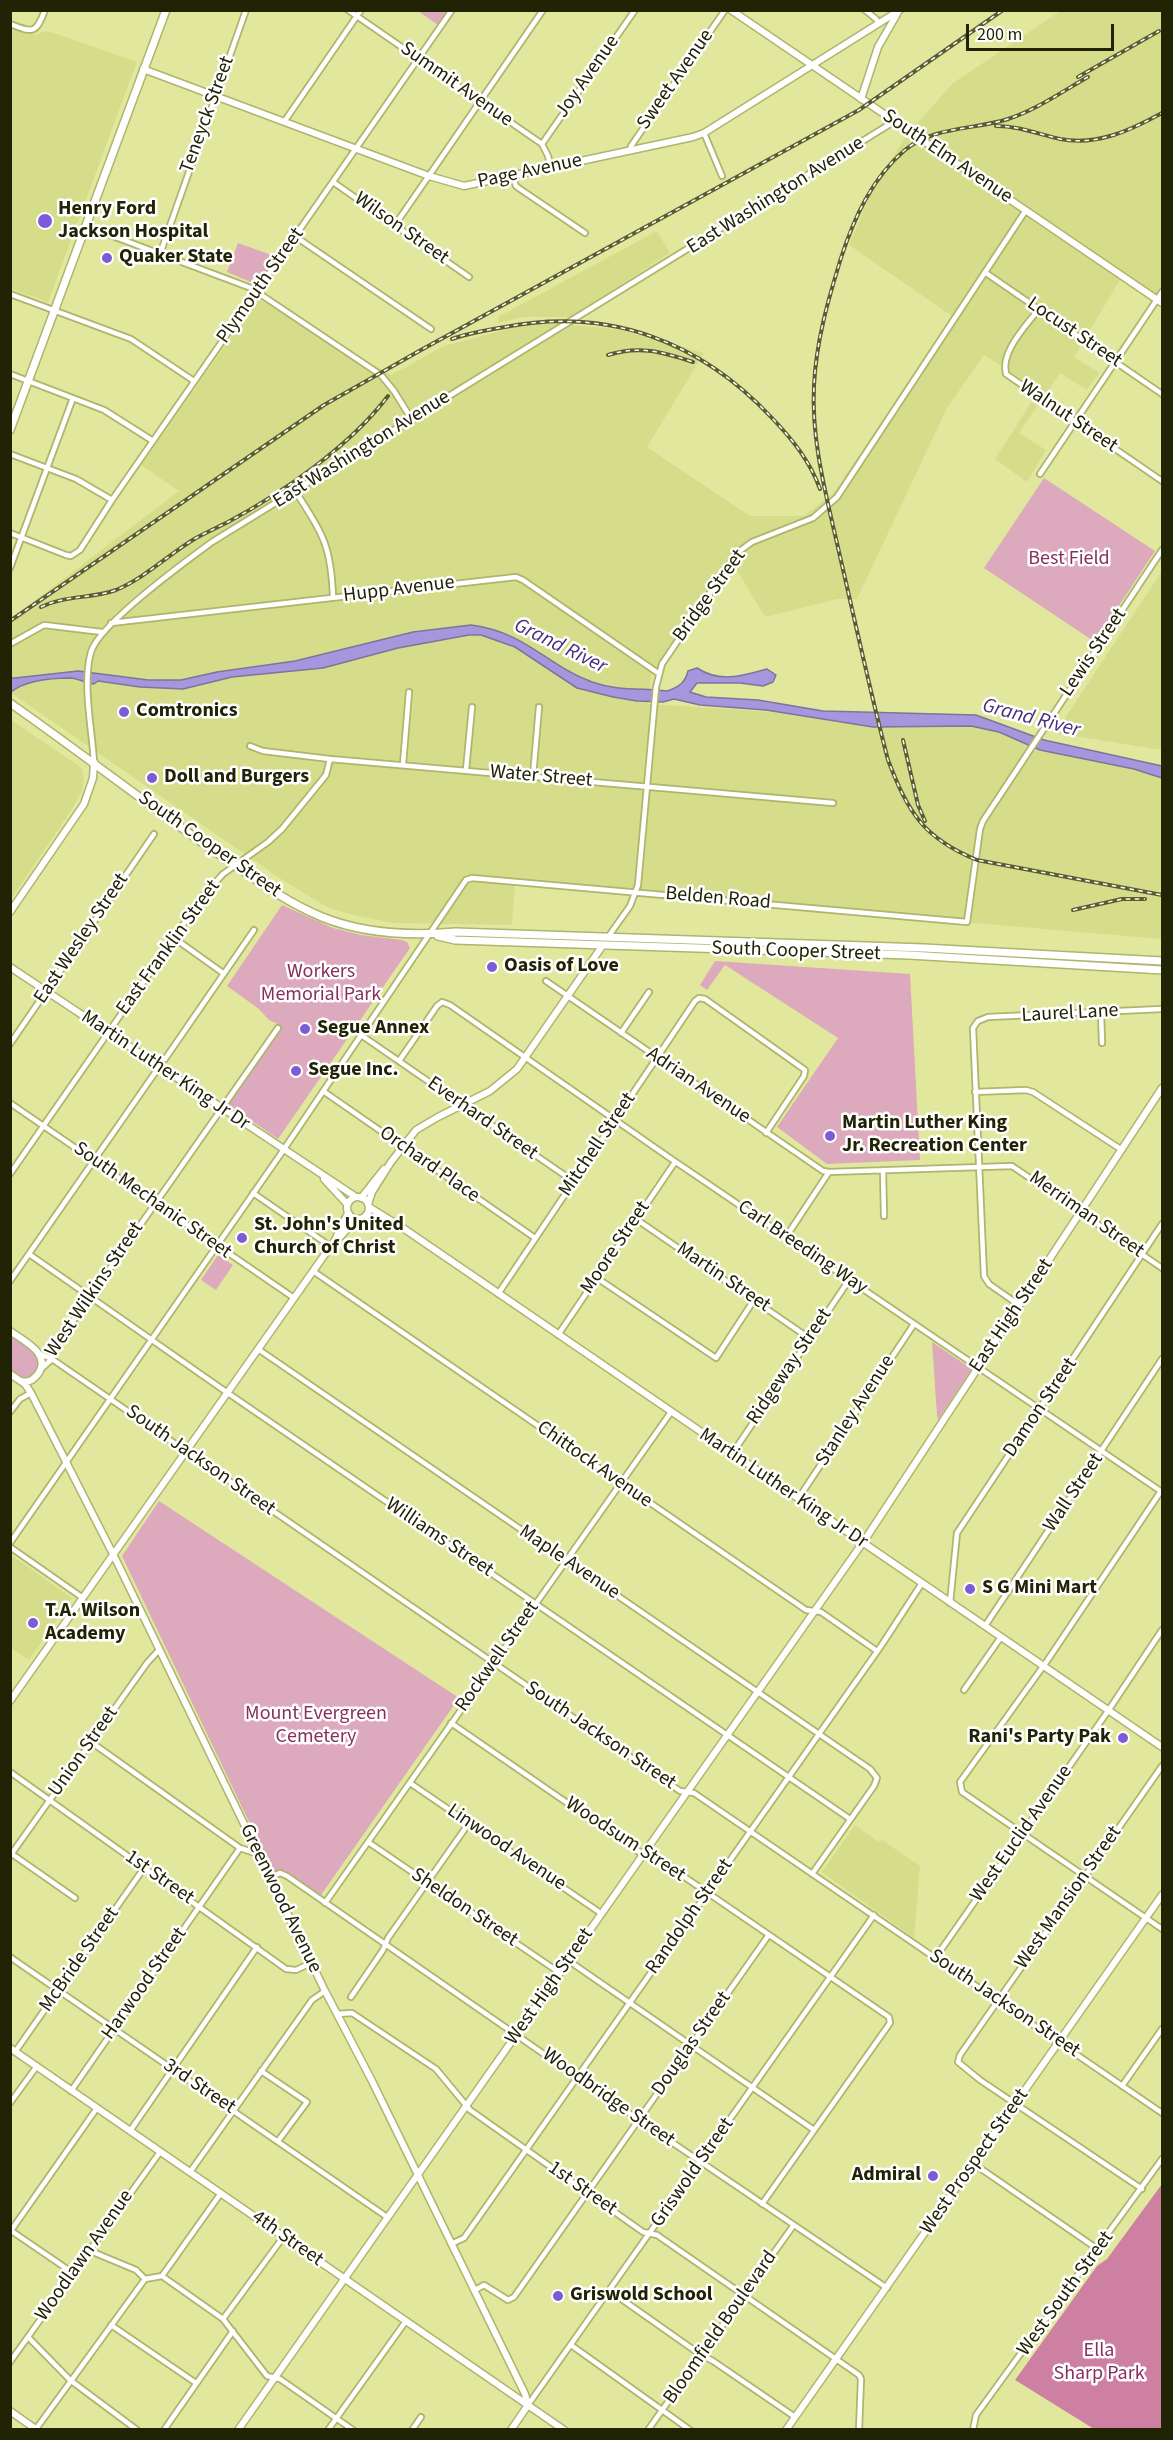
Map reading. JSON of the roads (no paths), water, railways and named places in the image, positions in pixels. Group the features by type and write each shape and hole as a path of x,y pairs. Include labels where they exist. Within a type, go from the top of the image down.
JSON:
{"main road":[{"path":"10,430 166,10"},
{"name":"South Cooper Street","path":"10,703 94,762 164,816 280,896 323,918 376,931 924,948 1162,961"},
{"name":"South Cooper Street","path":"430,934 454,940 909,955 1162,970"},
{"path":"603,945 608,937"}],"street":[{"path":"10,24 28,31 35,30 45,10"},
{"name":"Teneyck Street","path":"160,254 246,10"},
{"name":"Summit Avenue","path":"348,10 542,144"},
{"path":"284,122 361,10"},
{"name":"Plymouth Street","path":"22,537 66,555 80,550 452,10"},
{"path":"395,225 543,10"},
{"name":"Joy Avenue","path":"542,144 635,10"},
{"name":"Sweet Avenue","path":"630,151 631,146 725,10"},
{"name":"South Elm Avenue","path":"731,10 1160,302"},
{"path":"865,10 879,23"},
{"path":"861,99 878,47 900,11"},
{"name":"Page Avenue","path":"143,69 429,176 464,186 551,169 704,133 900,11"},
{"name":"East Washington Avenue","path":"10,912 84,804 93,778 94,762 88,669 92,648 111,623 202,549 895,121"},
{"path":"704,133 722,176"},
{"path":"542,144 551,169"},
{"path":"512,176 520,189 585,233"},
{"name":"Wilson Street","path":"333,182 469,277"},
{"name":"Bridge Street","path":"608,937 630,906 636,892 656,687 662,664 738,553 752,542 813,518 837,497 1026,210"},
{"path":"86,226 256,292 381,375 412,420"},
{"path":"296,237 431,329"},
{"name":"Locust Street","path":"986,273 1162,394"},
{"path":"1040,474 1160,302 1162,292"},
{"path":"10,294 137,342 195,381"},
{"name":"Walnut Street","path":"1038,310 1010,350 1006,360 1006,374 1162,481"},
{"path":"10,374 115,415 153,441"},
{"path":"10,568 73,398"},
{"path":"10,454 89,485 112,501"},
{"path":"296,492 322,533 328,548 333,597"},
{"path":"10,533 22,537"},
{"name":"Lewis Street","path":"968,921 980,829 1029,749 1162,550"},
{"name":"Hupp Avenue","path":"111,623 481,580 519,578 658,673"},
{"path":"10,644 44,625 102,632"},
{"path":"403,764 409,692"},
{"path":"466,770 472,707"},
{"path":"533,776 539,707"},
{"name":"Water Street","path":"250,746 263,751 330,759 834,803"},
{"name":"East Franklin Street","path":"10,1174 211,886 268,842 286,824 326,775 330,759"},
{"name":"East Wesley Street","path":"10,1044 154,834"},
{"name":"Belden Road","path":"430,934 469,878 968,921"},
{"path":"165,1059 254,930"},
{"path":"83,1598 10,1545 430,934"},
{"path":"174,938 223,973"},
{"path":"335,1240 339,1239 356,1219 364,1218 368,1213 372,1192 402,1147 422,1126 501,1084 526,1058 603,945"},
{"name":"Martin Luther King Jr Dr","path":"10,967 358,1198"},
{"name":"Adrian Avenue","path":"546,981 829,1173"},
{"path":"621,1033 649,992"},
{"name":"Mitchell Street","path":"498,1294 699,998 705,999 803,1067 805,1072 766,1132"},
{"name":"Carl Breeding Way","path":"399,1061 436,1006 442,1002 450,1005 675,1162 1162,1490"},
{"name":"Laurel Lane","path":"975,1092 972,1035 978,1020 988,1017 1162,1009"},
{"path":"1101,1012 1102,1043"},
{"name":"West Wilkins Street","path":"32,1394 31,1385 52,1359 55,1347 154,1202 278,1028"},
{"name":"Everhard Street","path":"361,1035 573,1181"},
{"path":"10,1281 159,1066"},
{"name":"East High Street","path":"862,1543 1162,1088"},
{"path":"1019,1305 989,1284 984,1276 975,1092 1026,1090 1033,1092 1122,1150"},
{"name":"Orchard Place","path":"323,1091 535,1238"},
{"name":"South Mechanic Street","path":"10,1102 294,1298"},
{"path":"10,1701 335,1240 348,1213 347,1204 358,1198 391,1162"},
{"name":"Moore Street","path":"558,1335 675,1162"},
{"name":"Merriman Street","path":"829,1173 1006,1165 1019,1169 1162,1268"},
{"path":"883,1170 884,1216"},
{"path":"786,1237 829,1173"},
{"name":"Martin Luther King Jr Dr","path":"320,1174 347,1204"},
{"path":"253,1193 330,1246"},
{"path":"358,1198 368,1205"},
{"name":"Martin Luther King Jr Dr","path":"368,1205 1162,1747"},
{"path":"348,1213 356,1219"},
{"name":"Martin Luther King Jr Dr","path":"364,1218 379,1218 405,1230"},
{"name":"Martin Street","path":"636,1219 809,1338"},
{"name":"Damon Street","path":"950,1603 955,1538 1162,1224"},
{"name":"Williams Street","path":"29,1254 227,1393 850,1819"},
{"name":"Chittock Avenue","path":"313,1271 806,1610 821,1612 877,1651"},
{"path":"597,1278 716,1358 754,1300"},
{"name":"Ridgeway Street","path":"732,1454 849,1280"},
{"name":"Stanley Avenue","path":"798,1499 914,1324"},
{"name":"South Jackson Street","path":"10,1331 40,1354 52,1359 680,1791 694,1793 1162,2113"},
{"name":"Maple Avenue","path":"258,1349 870,1769 877,1778 874,1786 850,1819"},
{"path":"40,1354 41,1370"},
{"name":"Wall Street","path":"985,1626 1162,1359"},
{"name":"Greenwood Avenue","path":"10,1374 21,1381 32,1394 114,1555 325,1992 475,2290 528,2405"},
{"name":"West Wilkins Street","path":"21,1381 27,1382 35,1378"},
{"path":"10,1412 20,1399 32,1394"},
{"name":"Rockwell Street","path":"325,1903 671,1412"},
{"path":"1162,1490 1043,1667 960,1782 962,1792 1162,1929"},
{"name":"West High Street","path":"238,2430 862,1543"},
{"name":"Randolph Street","path":"452,2244 464,2238 578,2078 789,1778 922,1583"},
{"name":"West Euclid Avenue","path":"936,1957 1162,1630"},
{"path":"964,1690 1001,1637"},
{"name":"Union Street","path":"11,1855 147,1663 159,1650"},
{"name":"Woodsum Street","path":"451,1724 637,1851 651,1854 889,2017 890,2023 814,2130"},
{"path":"91,1742 240,1848 258,1854"},
{"name":"West Mansion Street","path":"1017,2103 980,2080 958,2062 960,2055 1162,1766"},
{"name":"1st Street","path":"10,1772 291,1970 311,1963"},
{"name":"Linwood Avenue","path":"410,1783 602,1914"},
{"path":"812,1874 850,1819"},
{"path":"351,1997 426,1883 469,1824"},
{"name":"Sheldon Street","path":"368,1842 560,1973"},
{"name":"Harwood Street","path":"71,2091 240,1848"},
{"path":"11,1855 75,1898"},
{"name":"McBride Street","path":"13,2050 58,1991 144,1868"},
{"name":"Woodbridge Street","path":"271,1877 284,1874 886,2288"},
{"name":"West Prospect Street","path":"786,2430 1162,1895"},
{"name":"Griswold Street","path":"511,2430 874,1916"},
{"name":"Douglas Street","path":"475,2290 484,2285 508,2300 512,2300 768,1936"},
{"path":"130,2131 257,1947"},
{"name":"3rd Street","path":"10,1957 387,2217"},
{"path":"569,1961 814,2130 762,2204"},
{"path":"190,2172 312,2000 325,1992"},
{"name":"1st Street","path":"337,2014 352,2013 436,2069 466,2106 526,2150 643,2232 657,2235 836,2358 861,2379 860,2430"},
{"path":"1122,2086 1162,2029"},
{"name":"4th Street","path":"13,2050 564,2430"},
{"path":"10,2103 37,2066"},
{"path":"261,2071 307,2102 278,2141"},
{"path":"1017,2103 1142,2189"},
{"path":"73,2273 11,2231 97,2108"},
{"name":"Woodlawn Avenue","path":"10,2362 160,2152"},
{"name":"West South Street","path":"973,2430 976,2415 1099,2250 1162,2159"},
{"path":"974,2163 1099,2250"},
{"path":"162,2276 220,2193"},
{"name":"Bloomfield Boulevard","path":"648,2430 793,2226"},
{"path":"223,2319 284,2236"},
{"path":"88,2250 130,2267 145,2278 162,2276 223,2319 267,2376 274,2377 353,2430"},
{"path":"10,2411 36,2429 145,2278"},
{"path":"610,2291 795,2417"},
{"path":"328,2430 406,2321"},
{"path":"111,2325 196,2383"},
{"path":"164,2430 233,2331"},
{"path":"28,2337 70,2380 137,2430"},
{"path":"571,2344 690,2430"},
{"path":"412,2430 421,2417"}],"railway":[{"path":"10,621 324,405 859,110 1003,10"},
{"path":"1078,77 1159,31"},
{"path":"1088,77 1039,105 1008,119 941,133 916,142 893,161 883,173 852,228 827,305 815,370 815,428 825,491 888,760 911,809 930,832 958,852 977,860 1162,895"},
{"path":"996,126 1021,129 1060,139 1088,140 1126,131 1162,113"},
{"path":"452,339 505,327 543,322 580,322 616,327 650,336 683,350 715,368 744,391 793,442 806,460 820,489"},
{"path":"608,355 641,350 671,355 693,362"},
{"path":"41,607 59,601 107,593 137,579 186,544 271,497 315,466 355,433 388,396"},
{"path":"903,740 918,805 925,821"},
{"path":"1073,910 1122,899 1145,899"}],"place":[{"name":"Henry Ford Jackson Hospital","path":"45,221"},
{"name":"Quaker State","path":"107,258"},
{"name":"Comtronics","path":"124,712"},
{"name":"Doll and Burgers","path":"152,778"},
{"name":"Oasis of Love","path":"492,967"},
{"name":"Segue Annex","path":"305,1029"},
{"name":"Segue Inc.","path":"296,1071"},
{"name":"Martin Luther King Jr. Recreation Center","path":"830,1136"},
{"name":"St. John's United Church of Christ","path":"242,1238"},
{"name":"S G Mini Mart","path":"970,1589"},
{"name":"T.A. Wilson Academy","path":"33,1623"},
{"name":"Rani's Party Pak","path":"1123,1738"},
{"name":"Admiral","path":"933,2176"},
{"name":"Griswold School","path":"558,2296"}],"park label":[{"name":"Best Field","path":"1069,560"},
{"name":"Workers Memorial Park","path":"321,984"},
{"name":"Mount Evergreen Cemetery","path":"316,1726"},
{"name":"Ella Sharp Park","path":"1099,2364"}],"water label":[{"name":"Grand River","path":"560,647"},
{"name":"Grand River","path":"1031,719"}]}
